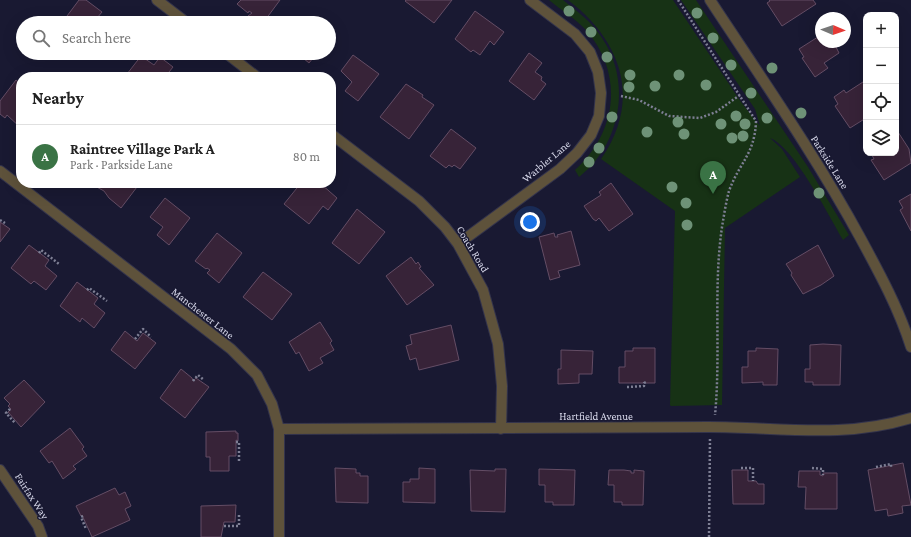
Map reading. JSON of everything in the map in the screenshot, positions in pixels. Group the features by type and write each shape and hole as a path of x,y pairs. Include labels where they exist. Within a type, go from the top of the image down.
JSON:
{"street":[{"path":"157,0 178,16"},
{"name":"Warbler Lane","path":"458,244 560,169 577,153 590,135 599,116 601,93 598,72 590,52 575,34 530,0"},
{"name":"Parkside Lane","path":"710,0 838,196 876,267 906,331 911,347"},
{"path":"235,60 251,72"},
{"name":"Coach Road","path":"336,138 419,201 445,227 458,244 483,290 498,344 502,386 501,429"},
{"name":"Manchester Lane","path":"0,171 16,183"},
{"name":"Manchester Lane","path":"22,188 231,349 257,375 272,404 279,429 278,537"},
{"name":"Hartfield Avenue","path":"279,429 712,428 840,431 888,425 911,418"},
{"name":"Fairfax Way","path":"0,470 38,526 42,537"}],"path":[{"path":"678,0 756,121 753,145 729,191 722,226 718,269 718,387 715,415"},
{"path":"621,96 639,100 669,116 692,118 710,115 740,95"},
{"path":"0,220 5,223"},
{"path":"39,253 41,250 59,264"},
{"path":"87,290 89,288 107,301"},
{"path":"134,339 143,330 151,337"},
{"path":"193,381 198,375 204,380"},
{"path":"627,387 644,386 644,383 646,382"},
{"path":"10,408 6,413 15,423"},
{"path":"709,537 710,439"},
{"path":"236,442 239,442 240,463"},
{"path":"876,466 890,464 891,467"},
{"path":"741,468 753,468 753,481"},
{"path":"812,468 823,469 823,476"},
{"path":"224,526 239,526 239,513"},
{"path":"83,516 81,517 86,529"}],"green space":[{"path":"549,0 563,0 594,27 611,55 617,74 619,93 618,112 613,130 605,148 579,177 575,170 589,155 600,138 607,121 611,103 611,84 607,66 599,48 587,31"},
{"path":"568,0 673,0 741,102 760,126 755,109 681,0 696,0 808,167 849,235 843,240 810,183 790,154 770,138 782,149 800,177 725,228 722,405 670,405 675,211 601,159 614,137 621,115 623,94 620,73 613,53 602,34 587,16"}],"building":[{"path":"79,0 86,0 102,12 99,16 67,16"},
{"path":"241,0 280,0 268,16 248,16 252,13 249,11 248,13 237,4"},
{"path":"452,0 434,23 405,1"},
{"path":"769,0 813,0 816,4 782,26 767,3 770,1"},
{"path":"475,11 504,32 494,45 490,41 480,55 473,50 471,52 455,39"},
{"path":"815,39 815,48 836,48 839,53 824,63 828,68 815,77 802,58 804,57 799,49"},
{"path":"529,53 542,63 535,72 542,77 541,80 546,84 534,100 509,81"},
{"path":"353,55 379,74 358,101 345,91 352,82 341,71"},
{"path":"138,60 147,60 154,65 158,60 164,60 173,67 169,72 129,72"},
{"path":"16,80 16,123 7,115 5,118 0,114 0,101"},
{"path":"863,82 863,120 850,128 835,106 838,104 834,97 844,90 846,93"},
{"path":"406,84 423,95 422,97 434,105 409,139 380,117"},
{"path":"451,129 476,148 460,169 454,165 452,167 449,165 446,168 430,156"},
{"path":"899,134 909,149 911,163 884,180 871,160 874,159 872,156 899,156"},
{"path":"611,183 633,214 609,231 599,218 596,221 593,219 584,206 601,195 599,192"},
{"path":"98,188 136,188 121,208 109,198 104,191"},
{"path":"297,188 326,188 337,198 328,210 323,206 309,224 284,204"},
{"path":"911,194 911,231 900,210 903,208 899,201"},
{"path":"165,198 190,218 169,245 157,235 163,227 150,217"},
{"path":"357,209 385,232 359,264 332,243"},
{"path":"0,222 10,229 0,242"},
{"path":"571,231 580,265 558,271 560,277 550,280 539,237 554,233 555,237 558,237 557,235"},
{"path":"217,233 242,253 219,283 207,273 210,270 207,268 206,269 195,261"},
{"path":"29,245 49,260 45,266 57,276 46,290 34,281 31,284 11,268"},
{"path":"818,245 834,276 821,285 803,294 786,264"},
{"path":"411,257 416,264 418,262 421,267 419,268 434,285 407,305 386,276"},
{"path":"263,272 292,294 272,320 243,297"},
{"path":"77,282 98,298 94,304 105,313 94,328 82,318 80,322 60,306"},
{"path":"320,322 332,341 330,343 334,350 320,358 323,363 309,371 299,352 296,354 289,342"},
{"path":"451,325 459,360 419,370 416,358 410,360 406,346 412,344 410,335"},
{"path":"125,331 137,341 143,333 156,343 135,369 111,350"},
{"path":"810,345 841,345 840,385 813,385 813,382 805,382 805,369 810,369"},
{"path":"633,348 655,348 655,383 619,383 619,367 625,367 625,351 633,351"},
{"path":"756,348 778,349 777,385 763,385 763,382 742,383 742,367 748,367 748,351 756,351"},
{"path":"561,350 593,351 592,374 579,374 579,383 558,384 558,369 561,369"},
{"path":"181,369 192,378 193,381 196,378 209,387 185,418 160,398"},
{"path":"24,380 45,402 21,427 8,412 11,409 8,406 10,404 4,398"},
{"path":"70,428 84,447 82,449 87,456 73,466 76,469 63,479 52,461 49,463 40,451"},
{"path":"236,431 236,433 238,433 238,441 236,440 236,456 229,456 229,471 210,471 210,457 206,457 206,432"},
{"path":"903,463 911,505 902,506 903,513 888,516 887,509 875,511 868,470"},
{"path":"335,468 356,469 356,473 360,473 360,476 368,476 368,503 336,502"},
{"path":"419,468 435,469 435,503 403,502 403,482 410,482 410,479 419,479"},
{"path":"495,469 506,469 505,512 471,511 470,470 495,471"},
{"path":"539,469 575,470 574,505 553,505 553,502 545,502 545,485 539,485"},
{"path":"609,470 624,470 631,471 631,473 634,473 634,470 644,471 643,505 622,505 622,502 614,502 614,485 608,485"},
{"path":"732,470 748,470 748,481 756,481 758,484 764,484 764,504 733,504"},
{"path":"799,471 820,471 820,475 823,476 823,473 837,473 837,509 805,509 806,487 798,487"},
{"path":"115,488 119,495 125,492 131,506 125,509 130,520 92,537 82,515 81,516 76,506"},
{"path":"236,505 235,522 224,522 221,537 201,537 201,506"}],"place":[{"name":"Raintree Village Park A","path":"713,194"}]}
